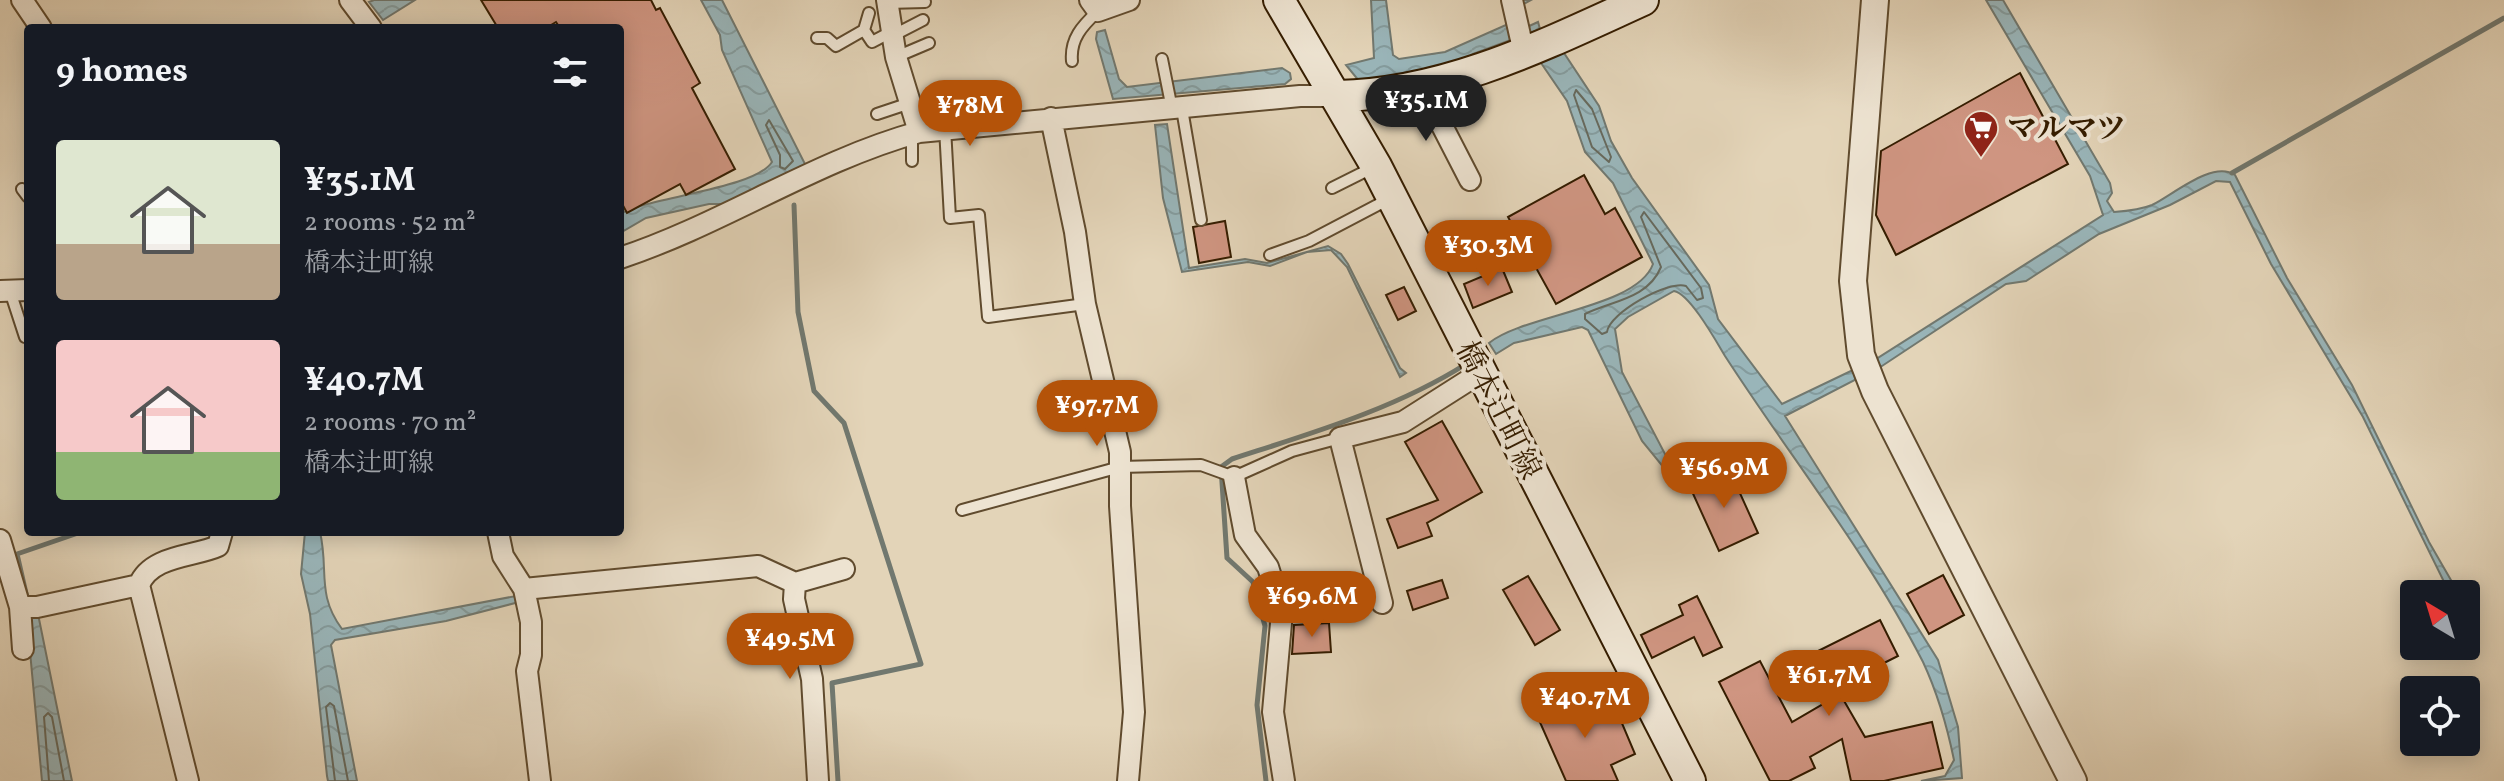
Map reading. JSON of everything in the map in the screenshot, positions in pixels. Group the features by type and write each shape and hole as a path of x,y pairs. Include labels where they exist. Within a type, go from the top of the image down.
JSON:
{"main road":[{"name":"橋本辻町線","path":"1279,0 1338,96 1376,166 1690,781"},
{"path":"1338,96 1369,96 1450,79 1522,46 1643,0"}],"street":[{"path":"22,0 38,24"},
{"path":"350,0 368,24"},
{"path":"1094,5 1129,0"},
{"path":"1875,0 1853,281 1861,355 1882,405 2073,781"},
{"path":"1512,2 1522,46"},
{"path":"880,5 891,34 916,133"},
{"path":"1421,85 1470,180"},
{"path":"624,256 705,226 864,148 916,133 1175,106 1338,96"},
{"path":"1051,118 1075,232 1085,304 1120,452 1134,712 1128,781"},
{"path":"1382,603 1340,438 1403,422 1480,373"},
{"path":"1234,477 1245,535 1268,567 1282,612 1273,712 1284,781"},
{"path":"188,781 139,585 143,576 176,556 218,546 221,536"},
{"path":"499,536 503,556 524,589 531,622 531,655 527,671 540,781"},
{"path":"0,540 20,607 23,649"},
{"path":"524,589 758,566 795,583 844,569"},
{"path":"795,583 794,599 812,679 818,781"},
{"path":"20,607 37,607 139,585"}],"lane":[{"path":"817,38 827,38 836,46 864,30 880,5 925,2"},
{"path":"1072,61 1071,48 1076,35 1094,5"},
{"path":"864,30 872,42 923,20"},
{"path":"896,57 929,43"},
{"path":"1162,59 1165,82 1175,106 1201,220"},
{"path":"877,114 910,103"},
{"path":"945,128 950,218 979,215 988,317 1085,304"},
{"path":"912,161 916,133"},
{"path":"1332,188 1376,166"},
{"path":"1270,255 1309,241 1390,198"},
{"path":"13,291 24,333"},
{"path":"962,510 1120,467 1201,465 1234,477 1292,451 1340,438"}],"water":[{"path":"415,0 383,20 369,2"},
{"path":"701,0 722,0 806,166 729,204 709,204 646,218 624,231 624,212 746,179 772,162 722,50 720,35"},
{"path":"1371,0 1386,0 1393,55 1399,59 1445,52 1506,25 1517,0 1531,0 1522,5 1527,27 1538,22 1540,29 1473,54 1456,67 1359,81 1346,65 1374,58"},
{"path":"1986,0 2003,0 2110,183 2112,193 2107,201 2114,212 2152,205 2204,175 2226,172 2235,175 2287,278 2352,385 2451,580 2443,580 2363,417 2271,264 2230,182 2216,181 2170,205 2099,234 2026,281 2006,284 1882,366 1785,416 1938,660 1958,727 1962,778 1921,781 1945,776 1954,760 1942,710 1923,662 1854,545 1687,300 1674,291 1628,317 1615,329 1622,372 1675,473 1673,479 1642,441 1588,330 1582,327 1514,343 1496,354 1489,343 1506,333 1626,291 1643,279 1653,264 1613,183 1585,152 1567,101 1539,60 1562,50 1599,106 1611,141 1632,178 1709,285 1718,319 1782,404 1876,359 2103,215 2090,176"},
{"path":"1105,30 1119,79 1127,87 1282,68 1290,73 1291,79 1285,84 1113,99 1096,39 1097,32"},
{"path":"1167,124 1189,268 1245,259 1267,263 1328,246 1341,254 1348,264 1400,368 1406,373 1400,377 1347,267 1331,250 1307,252 1270,266 1248,262 1182,272 1163,198 1155,125"},
{"path":"305,536 321,536 326,593 342,629 516,596 519,602 446,621 335,640 331,645 357,781 328,781 310,614 301,574"},
{"path":"38,614 72,781 42,781 27,619"}],"building":[{"path":"481,0 651,0 656,10 660,8 700,83 692,88 735,169 686,195 680,184 627,213 624,207 624,24 496,24"},
{"path":"2020,73 2068,164 1896,255 1876,215 1881,151"},
{"path":"1584,175 1605,214 1615,208 1642,257 1556,304 1508,217"},
{"path":"1225,221 1231,257 1199,263 1193,227"},
{"path":"1502,268 1512,292 1473,308 1464,284"},
{"path":"1404,287 1416,311 1398,320 1386,295"},
{"path":"1442,421 1482,492 1427,523 1432,536 1398,548 1387,519 1438,500 1405,442"},
{"path":"1729,469 1758,533 1719,551 1690,487"},
{"path":"1943,575 1964,615 1929,634 1907,594"},
{"path":"1528,576 1560,630 1535,645 1503,590"},
{"path":"1442,580 1448,598 1413,610 1407,591"},
{"path":"1697,596 1722,647 1703,656 1694,637 1652,658 1641,635 1683,615 1679,605"},
{"path":"1880,620 1898,656 1836,687 1865,737 1932,722 1943,768 1884,781 1851,781 1842,739 1810,757 1815,768 1789,781 1770,781 1719,682 1760,661 1792,722 1828,701 1806,657"},
{"path":"1329,623 1331,652 1292,654 1294,625"},
{"path":"1579,692 1592,720 1616,709 1635,754 1611,765 1618,781 1566,781 1535,711"}],"waterway":[{"path":"2232,173 2504,18"},
{"path":"794,205 798,312 814,391 844,423 921,664 832,683 838,781"},
{"path":"1266,781 1257,705 1265,626 1253,582 1227,558 1221,467 1232,459 1382,407 1466,364"},
{"path":"28,602 17,554 69,536"}],"place":[{"name":"マルマツ","path":"1981,159"}]}
